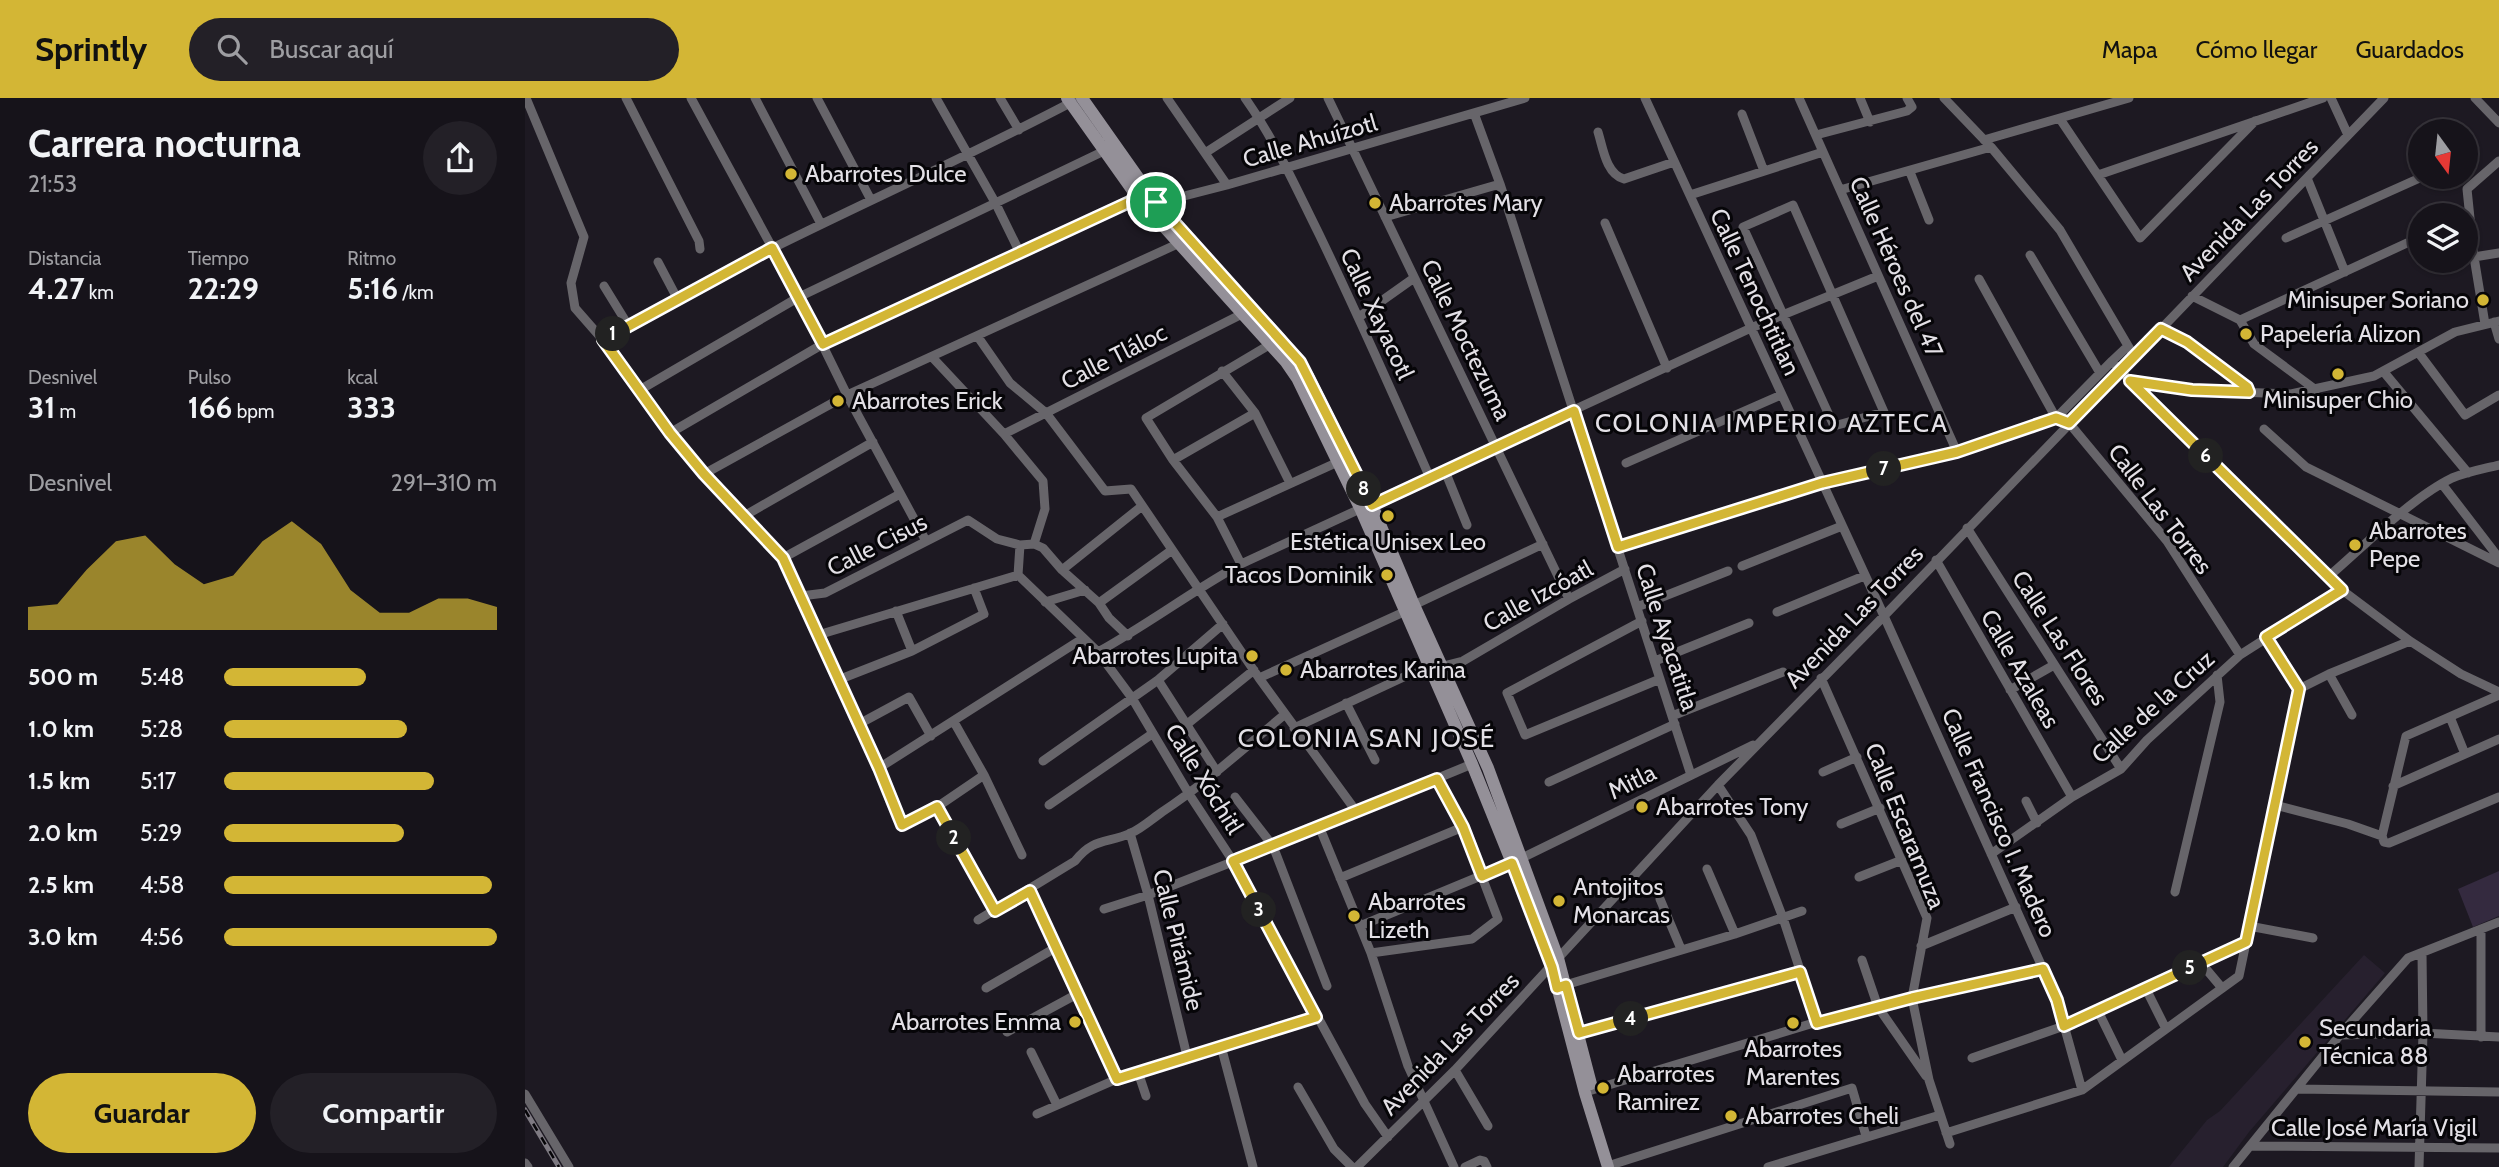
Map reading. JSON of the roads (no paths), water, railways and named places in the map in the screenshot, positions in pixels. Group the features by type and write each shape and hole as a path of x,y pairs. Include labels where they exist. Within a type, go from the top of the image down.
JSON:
{"street":[{"path":"526,98 584,237 571,283 575,309 603,340 638,391 704,474 783,558 879,768 902,825 937,807 984,775"},
{"path":"626,98 699,241 699,249"},
{"path":"691,98 799,297 847,395 926,541"},
{"path":"755,98 821,224"},
{"path":"817,98 871,200"},
{"path":"936,98 996,204 1020,253"},
{"path":"1000,98 1019,130"},
{"path":"1167,98 1227,185"},
{"name":"Calle Xayacotl","path":"1245,98 1286,168 1359,317 1430,478"},
{"path":"1205,153 1290,98"},
{"name":"Calle Moctezuma","path":"1328,98 1569,598"},
{"name":"Calle Ahuízotl","path":"670,433 823,344 1020,253 1147,200 1227,185 1525,98"},
{"name":"Calle Tenochtitlan","path":"1645,98 1884,616"},
{"name":"Calle Héroes del 47","path":"1799,98 1957,452"},
{"path":"1860,98 1870,122"},
{"path":"1816,135 1907,111 1912,107 1907,98"},
{"path":"1944,98 1988,144 2060,230 2134,356"},
{"path":"1840,190 1910,172 2060,119 2129,98"},
{"path":"2098,175 2323,98"},
{"path":"2331,98 2348,135"},
{"name":"Avenida Las Torres","path":"1354,1167 1455,1070 1718,785 2384,98"},
{"path":"2475,98 2499,123"},
{"path":"603,340 772,248 1019,130 1073,99"},
{"path":"1073,99 1104,151 1308,376 1436,668 1472,764 1517,861"},
{"path":"1073,99 1147,200"},
{"name":"Calle Ayacatitla","path":"1474,113 1500,184 1691,775"},
{"path":"1742,114 1765,171"},
{"path":"2060,119 2140,237 2255,121"},
{"path":"1598,132 1610,169 1616,177 1624,179 1674,162"},
{"path":"638,391 799,297 1104,151"},
{"path":"1690,195 1823,152"},
{"path":"2467,203 2467,189 2499,161"},
{"path":"1910,172 1929,220"},
{"path":"2307,178 2345,272"},
{"path":"2286,238 2408,183"},
{"path":"1385,217 1500,184"},
{"path":"1793,205 1884,412 1834,426 1782,315 1743,227 1793,205"},
{"path":"1605,223 1667,368"},
{"path":"1184,241 1241,314 1275,341 1297,378 1338,462 1367,508"},
{"path":"704,474 847,395 1184,241"},
{"path":"2240,320 2408,243"},
{"path":"2478,257 2499,254"},
{"path":"2030,255 2100,373"},
{"path":"657,262 677,298"},
{"path":"2478,271 2499,339"},
{"path":"1098,652 1128,636 1199,587 1241,564 1751,328 1878,276"},
{"path":"1359,317 1415,278"},
{"path":"1979,279 2056,418 2069,423"},
{"path":"604,286 628,325"},
{"path":"2192,296 2240,320 2254,344 2316,390"},
{"name":"Calle Tláloc","path":"1004,434 1241,314"},
{"path":"2130,381 2192,390 2291,394 2316,390 2374,376 2455,332 2493,322"},
{"path":"2161,329 2187,342 2247,387 2249,392"},
{"path":"978,337 1010,383 1046,413 1105,491 1131,489 1284,715 1356,811"},
{"path":"1241,564 1217,517 1173,460 1146,418 1275,341"},
{"path":"1618,547 1822,483 1957,452 2056,418 2128,346"},
{"path":"2418,352 2465,415 2499,395"},
{"path":"932,357 1004,434 1043,481 1045,509 1034,544"},
{"path":"2112,361 2342,590 2410,641 2461,674 2499,694"},
{"path":"1222,371 1255,413 1290,483"},
{"path":"2383,371 2468,472"},
{"path":"1626,463 1781,394"},
{"path":"1173,460 1255,413"},
{"name":"Calle Las Torres","path":"2069,423 2167,541 2240,655"},
{"path":"2265,429 2307,467 2499,560"},
{"path":"744,516 873,442"},
{"path":"1217,517 1338,462"},
{"path":"2328,577 2402,513 2442,484 2468,472 2498,466"},
{"path":"1445,471 1467,525"},
{"path":"2442,484 2499,560"},
{"path":"783,558 900,494"},
{"path":"1062,570 1142,506"},
{"name":"Calle Cisus","path":"801,596 825,593 968,520 997,539 1020,545"},
{"path":"1742,566 1842,526"},
{"name":"Calle Las Flores","path":"1967,528 2121,769"},
{"path":"818,635 1018,575 1020,545 1034,544 1043,548 1128,636"},
{"path":"1186,725 1256,674 1410,608 1543,544"},
{"path":"1099,603 1172,550"},
{"name":"Calle Azaleas","path":"1936,560 2071,797"},
{"name":"Calle Izcóatl","path":"1294,728 1408,675 1463,661 1569,598 1625,569"},
{"path":"1637,607 1728,572"},
{"name":"Calle Xóchitl","path":"1018,575 1098,652 1132,698 1189,794 1233,861 1316,1017 1365,1104 1388,1137"},
{"path":"1777,612 1864,576"},
{"path":"838,680 912,651 984,614 974,588"},
{"path":"1045,602 1084,590"},
{"name":"Calle de la Cruz","path":"1991,854 2071,797 2121,769 2147,740 2240,655 2342,590"},
{"path":"896,611 912,651"},
{"name":"Calle Francisco I. Madero","path":"1884,616 2057,1000 2082,1090"},
{"path":"1642,621 1507,693 1525,736 1660,679"},
{"path":"1655,661 1749,623"},
{"path":"1043,761 1158,680 1223,624"},
{"path":"1946,1133 2082,1090 2239,976 2299,689 2266,637"},
{"path":"879,768 1082,639"},
{"path":"2299,689 2410,641"},
{"path":"2010,690 2055,665"},
{"path":"1436,668 1488,768 1517,861 1579,1033 1612,1166"},
{"path":"1549,782 1674,720 1783,671"},
{"path":"2329,674 2352,715"},
{"path":"2175,892 2220,702 2217,675"},
{"name":"Calle Escaramuza","path":"1821,678 1927,918 1912,998 1929,1080 1950,1144"},
{"path":"1158,680 1217,772"},
{"path":"2499,694 2406,736 2382,836 2384,842 2389,843 2499,797"},
{"path":"859,724 909,697 931,736"},
{"path":"1346,703 1375,760"},
{"path":"978,920 1030,891 1075,861 1083,851 1093,845 1130,833 1189,794 1284,715"},
{"path":"2450,717 2465,754"},
{"path":"954,722 984,775 1022,855"},
{"path":"1049,805 1152,734"},
{"path":"2393,786 2499,739"},
{"name":"Mitla","path":"1360,926 1517,861 1760,742"},
{"path":"1823,772 1857,757"},
{"path":"1104,909 1148,895 1273,846 1472,764"},
{"path":"1371,953 1472,939 1498,919 1463,827 1437,779"},
{"path":"1718,785 1751,835 1783,918 1817,1023"},
{"path":"1235,797 1273,846 1327,986"},
{"path":"2026,802 2037,823"},
{"path":"2274,806 2348,824 2382,836"},
{"path":"937,807 995,911"},
{"path":"1841,824 1880,808"},
{"path":"1319,826 1371,953 1408,1066 1454,1167"},
{"path":"1340,878 1463,827"},
{"name":"Calle Pirámide","path":"1130,833 1187,1056"},
{"path":"1859,877 1902,860"},
{"path":"1707,869 1735,934"},
{"path":"1030,891 1117,1079"},
{"path":"1660,899 1681,949"},
{"path":"1921,946 2015,908"},
{"path":"1562,986 1802,911"},
{"path":"2233,1167 2340,1035 2408,958 2499,922"},
{"path":"2249,926 2313,938"},
{"path":"2481,929 2481,1037"},
{"path":"1972,1058 2064,1026 2246,942"},
{"path":"986,988 1057,947"},
{"path":"2419,1167 2423,953"},
{"path":"1862,960 1878,1007 1929,1080"},
{"path":"2201,963 2222,988"},
{"path":"1592,1090 1817,1023 1912,998 2043,969"},
{"path":"1579,1033 1800,972"},
{"path":"1562,986 1584,1093 1612,1166"},
{"path":"2146,989 2166,1029"},
{"path":"1007,1032 1079,993"},
{"path":"2098,1011 2122,1060"},
{"path":"1037,1114 1117,1079 1316,1017"},
{"path":"2340,1035 2499,1037"},
{"path":"1221,1046 1252,1167"},
{"path":"1031,1052 1057,1105"},
{"path":"1455,1070 1488,1126"},
{"path":"1138,1072 1146,1096"},
{"path":"1298,1087 1334,1149 1354,1167"},
{"path":"1612,1166 1851,1087 1866,1136"},
{"path":"2297,1089 2499,1092"},
{"path":"525,1094 569,1167"},
{"path":"1768,1167 1940,1115"},
{"name":"Calle José María Vigil","path":"2250,1146 2499,1147"},
{"path":"1465,1167 1480,1160 1484,1161 1487,1167"}],"railway":[{"path":"525,1110 559,1167"}],"place":[{"name":"Abarrotes Dulce","path":"791,174"},
{"name":"Abarrotes Mary","path":"1375,203"},
{"name":"Minisuper Soriano","path":"2483,300"},
{"name":"Papelería Alizon","path":"2246,334"},
{"name":"Minisuper Chio","path":"2338,374"},
{"name":"Abarrotes Erick","path":"838,401"},
{"name":"Estética Unisex Leo","path":"1388,516"},
{"name":"Abarrotes Pepe","path":"2355,545"},
{"name":"Tacos Dominik","path":"1387,575"},
{"name":"Abarrotes Lupita","path":"1252,656"},
{"name":"Abarrotes Karina","path":"1286,670"},
{"name":"Abarrotes Tony","path":"1642,807"},
{"name":"Antojitos Monarcas","path":"1559,901"},
{"name":"Abarrotes Lizeth","path":"1354,916"},
{"name":"Abarrotes Emma","path":"1075,1022"},
{"name":"Abarrotes Marentes","path":"1793,1023"},
{"name":"Secundaria Técnica 88","path":"2305,1042"},
{"name":"Abarrotes Ramirez","path":"1603,1088"},
{"name":"Abarrotes Cheli","path":"1731,1116"}],"district":[{"name":"COLONIA IMPERIO AZTECA","path":"1772,423"},
{"name":"COLONIA SAN JOSÉ","path":"1367,738"}]}
